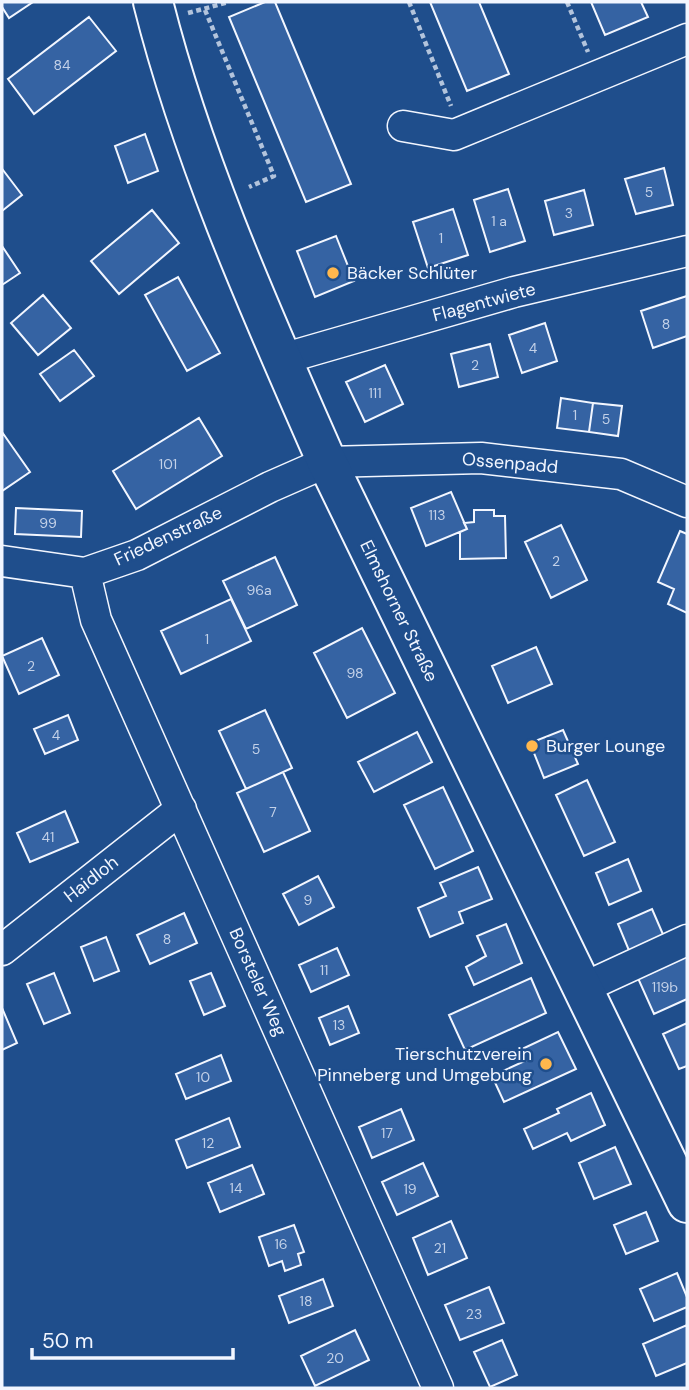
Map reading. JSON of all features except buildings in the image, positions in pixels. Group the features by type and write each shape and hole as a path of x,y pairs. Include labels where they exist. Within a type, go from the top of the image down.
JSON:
{"main road":[{"name":"Elmshorner Straße","path":"168,8 174,78 200,155 282,359 327,462 583,988 678,1160 687,1203"}],"street":[{"path":"402,127 454,135 687,40"},
{"name":"Flagentwiete","path":"282,359 514,292 687,251"},
{"name":"Ossenpadd","path":"327,462 481,458 621,474 687,502"},
{"name":"Friedenstraße","path":"2,561 85,573 138,555 270,487 327,462"},
{"name":"Borsteler Weg","path":"85,573 96,620 438,1388"},
{"name":"Haidloh","path":"2,950 181,808"},
{"path":"583,988 687,940"}],"path":[{"path":"168,8 205,10 229,2"},
{"path":"409,2 453,110 454,135"},
{"path":"567,2 597,76"},
{"path":"205,10 274,176 249,187"}],"place":[{"name":"Bäcker Schlüter","path":"333,273"},
{"name":"Burger Lounge","path":"532,746"},
{"name":"Tierschutzverein Pinneberg und Umgebung","path":"546,1064"}]}
